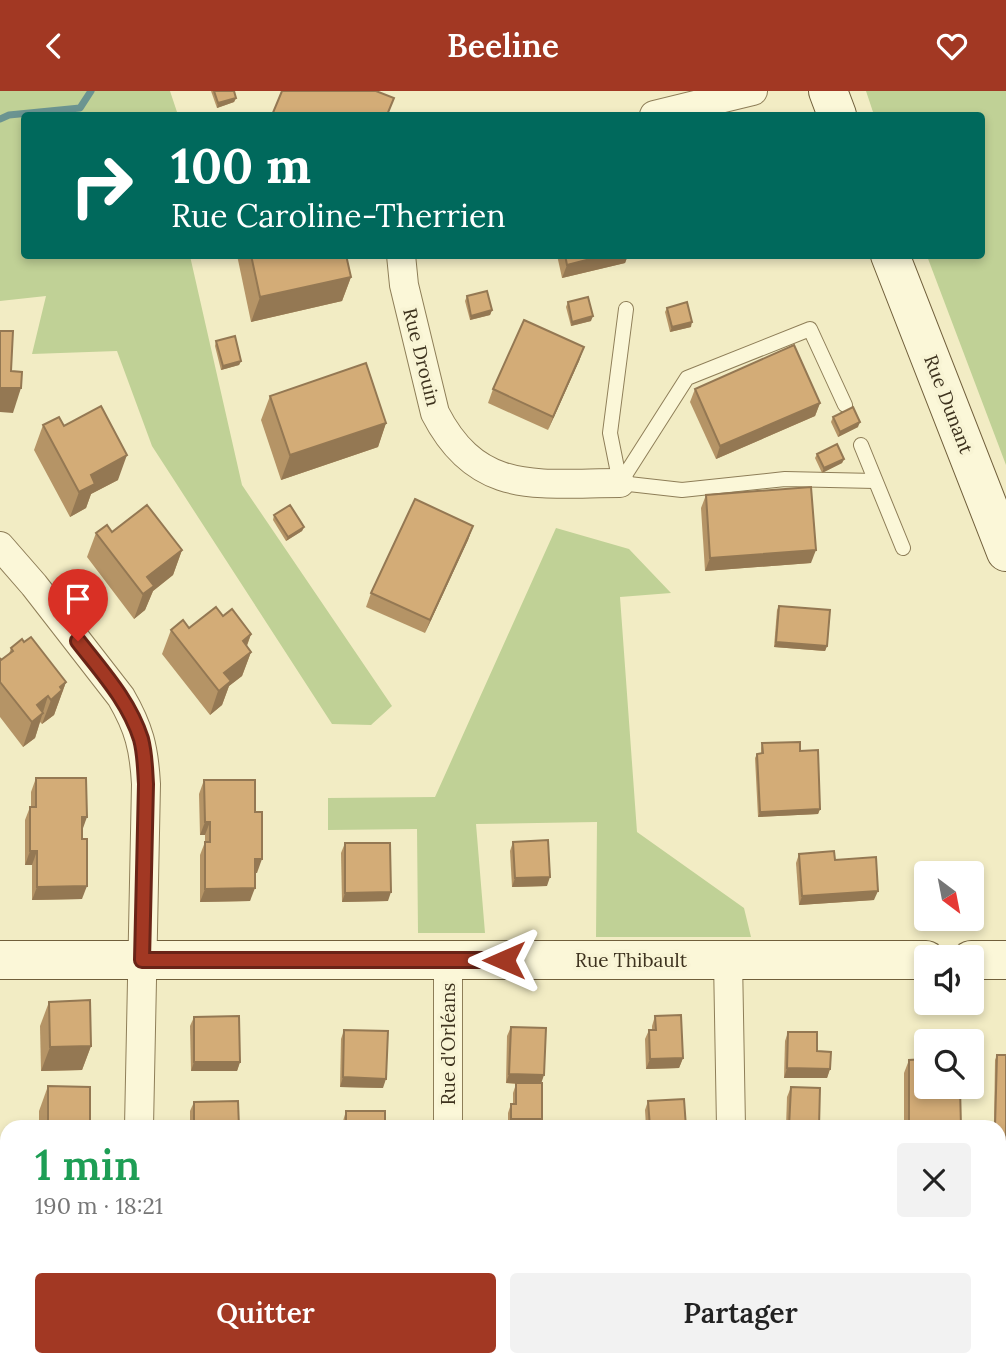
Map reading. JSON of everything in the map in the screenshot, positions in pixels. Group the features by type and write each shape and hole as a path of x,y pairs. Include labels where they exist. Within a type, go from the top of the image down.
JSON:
{"street":[{"path":"666,112 753,91"},
{"path":"828,91 836,112"},
{"name":"Rue Drouin","path":"401,259 404,285 432,403 444,430 456,446 470,460 487,471 515,480 542,483 620,483"},
{"name":"Rue Dunant","path":"892,259 1006,552"},
{"path":"0,546 34,585 121,697 132,716 145,756 139,1120"},
{"name":"Rue Thibault","path":"0,960 914,960"},
{"name":"Rue d'Orléans","path":"448,960 449,1120"},
{"path":"728,960 732,1120"},
{"path":"984,960 1006,960"}],"lane":[{"path":"620,483 610,433 625,309"},
{"path":"620,483 687,378 810,328 845,405"},
{"path":"861,445 903,548"},
{"path":"620,483 682,490 785,479 875,481"}],"green space":[{"path":"0,91 170,91 177,112 21,112 21,259 191,259 242,485 392,706 371,725 332,724 152,446 117,351 32,354 46,296 0,301"},
{"path":"866,91 1006,91 1006,465 928,259 985,259 985,112 873,112"},
{"path":"556,528 629,549 671,593 620,597 637,832 744,908 751,937 596,937 597,822 476,824 485,933 418,933 417,829 328,830 328,798 435,797"}],"building":[{"path":"214,91 234,91 236,98 218,103"},
{"path":"282,91 376,91 394,98 388,112 273,112"},
{"path":"252,259 347,259 351,277 260,297"},
{"path":"566,259 590,259 567,265"},
{"path":"487,291 492,310 471,316 467,296"},
{"path":"588,297 593,316 572,322 568,302"},
{"path":"687,302 692,322 672,327 667,308"},
{"path":"524,320 584,347 553,417 493,389"},
{"path":"0,331 13,331 11,371 22,372 21,388 0,388"},
{"path":"235,336 241,361 223,366 216,341"},
{"path":"794,345 820,403 720,446 695,389"},
{"path":"366,363 386,423 290,455 270,396"},
{"path":"101,406 127,455 91,475 95,484 79,492 43,425 59,417 64,426"},
{"path":"853,407 860,422 840,432 833,417"},
{"path":"837,444 844,459 824,468 817,454"},
{"path":"811,487 816,550 710,558 706,495"},
{"path":"415,499 473,526 430,620 371,593"},
{"path":"147,505 182,550 147,577 154,586 143,594 96,533 107,525 112,532"},
{"path":"290,505 304,527 288,537 274,515"},
{"path":"779,606 830,610 827,646 776,642"},
{"path":"216,607 223,616 232,609 251,634 243,641 251,652 224,673 231,681 219,691 171,630 183,620 189,628"},
{"path":"31,637 66,682 51,700 48,696 37,705 43,713 32,722 0,682 0,658 1,660 13,651 11,648 22,639 24,642"},
{"path":"800,742 800,751 818,750 820,809 760,812 757,754 763,753 762,743"},
{"path":"36,778 86,778 87,817 82,817 82,839 87,839 87,886 37,887 37,851 30,851 30,807 36,807"},
{"path":"204,780 255,780 255,812 262,812 262,859 255,859 255,888 205,889 205,842 210,842 210,822 205,822"},
{"path":"548,840 550,877 515,878 513,842"},
{"path":"345,843 390,843 391,892 345,893"},
{"path":"834,851 835,860 876,857 878,891 802,896 799,854"},
{"path":"90,1000 91,1046 50,1047 49,1002"},
{"path":"681,1015 683,1058 650,1059 649,1030 656,1030 655,1016"},
{"path":"239,1016 240,1062 194,1062 194,1017"},
{"path":"511,1027 546,1028 544,1075 509,1074"},
{"path":"344,1030 388,1031 386,1079 343,1077"},
{"path":"788,1032 817,1032 817,1051 831,1052 830,1069 787,1068"},
{"path":"997,1055 1006,1055 1006,1120 995,1120"},
{"path":"909,1060 914,1060 914,1099 960,1099 961,1120 909,1120"},
{"path":"516,1083 542,1083 542,1119 511,1119 511,1104 516,1104"},
{"path":"48,1086 90,1087 90,1120 48,1120"},
{"path":"791,1087 820,1088 819,1120 789,1120"},
{"path":"684,1099 686,1120 649,1120 648,1101"},
{"path":"238,1101 239,1120 194,1120 194,1102"},
{"path":"346,1111 385,1111 385,1120 346,1120"}],"waterway":[{"path":"39,112 80,108 91,91"},
{"path":"0,119 21,114"}],"route":[{"path":"78,641 121,697 132,716 145,756 142,960 504,960"}]}
